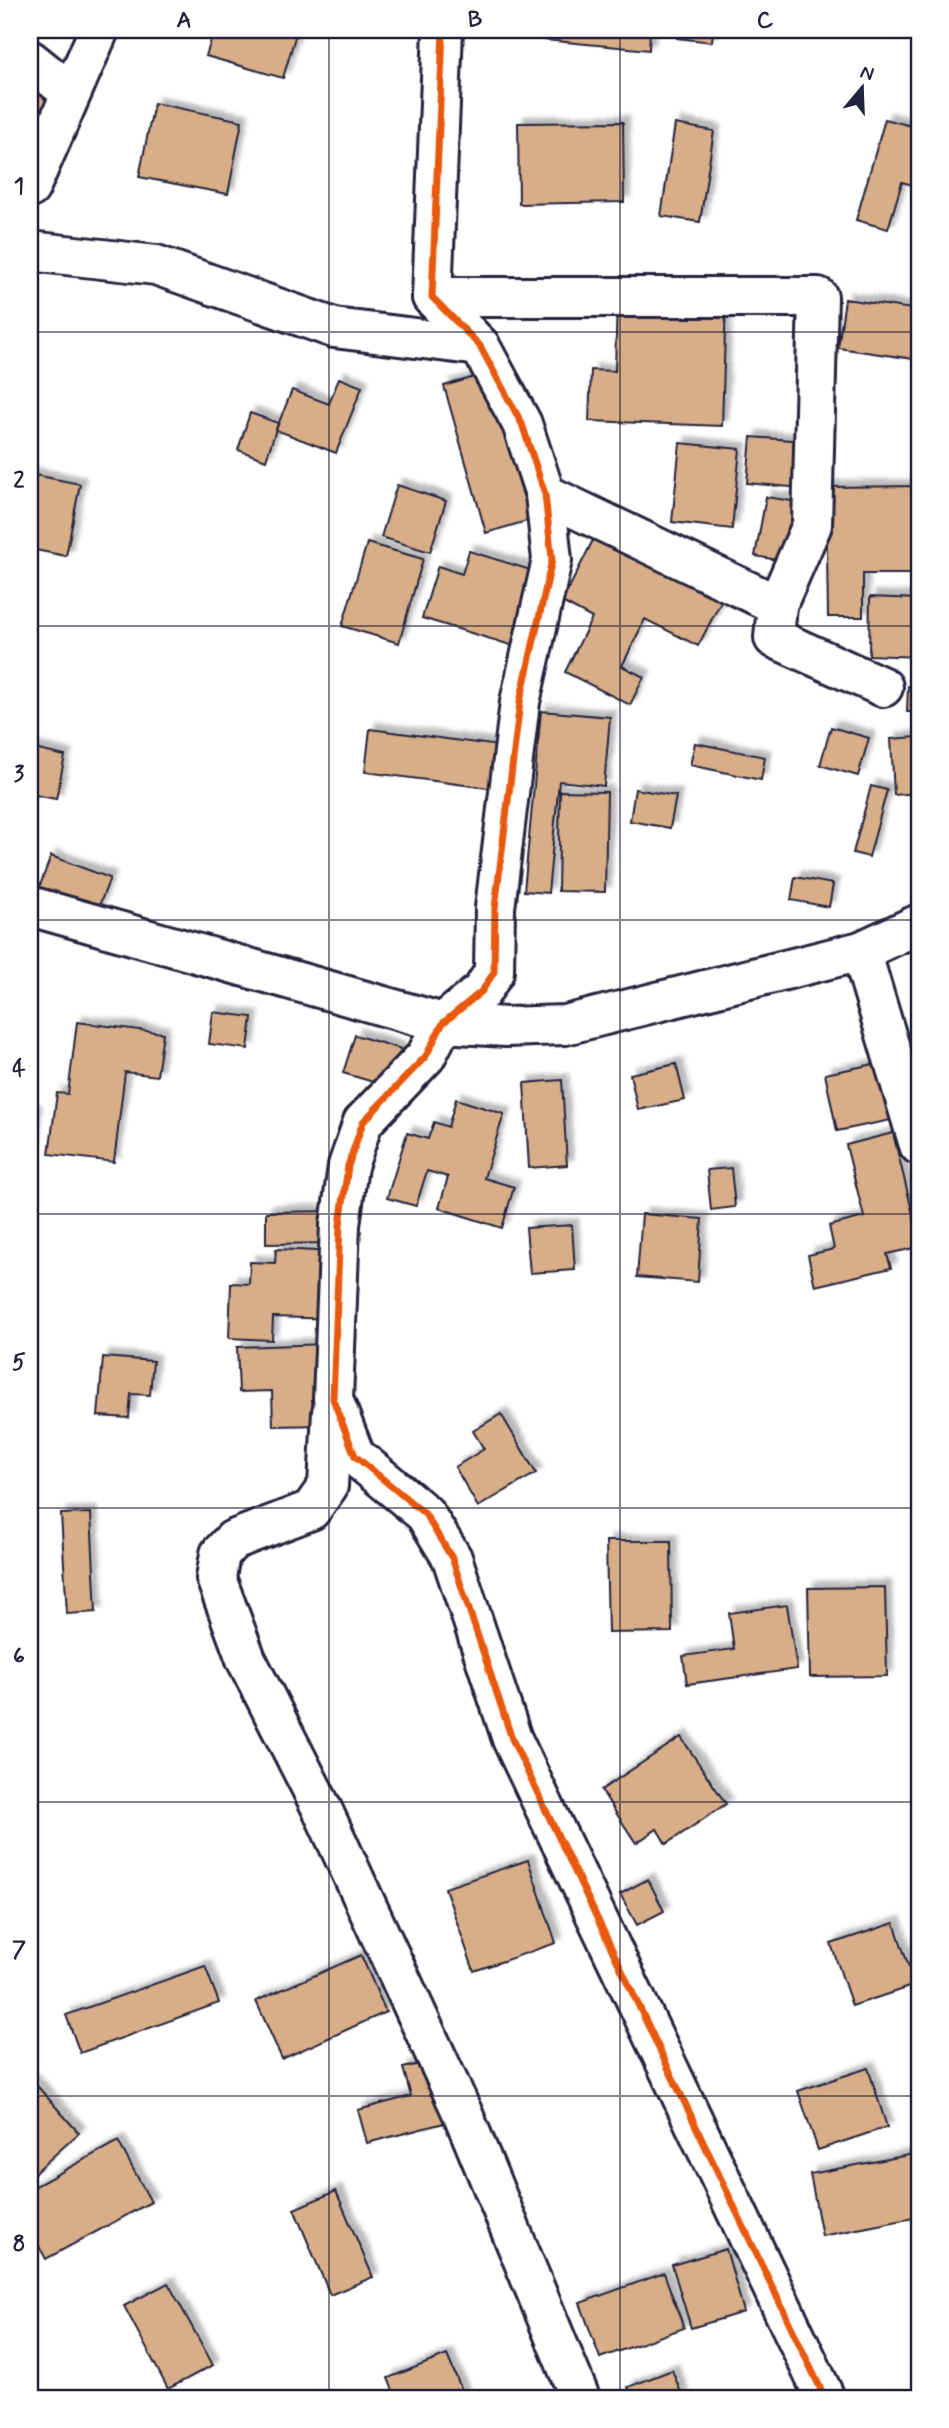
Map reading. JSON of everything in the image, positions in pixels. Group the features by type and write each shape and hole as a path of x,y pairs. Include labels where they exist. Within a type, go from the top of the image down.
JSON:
{"street":[{"path":"30,188 99,30"},
{"path":"443,30 432,297 480,346 522,424 545,494 552,560 520,702 495,908 495,972 482,991 443,1023 426,1056 363,1122 348,1166 340,1225 328,1486 311,1510 233,1540 220,1554 216,1578 246,1659 322,1810 462,2112 580,2398"},
{"path":"30,60 71,93"},
{"path":"30,251 156,265 334,328 480,346"},
{"path":"432,297 818,296 813,525 777,606 774,638 883,687"},
{"path":"545,494 777,606"},
{"path":"30,906 443,1023 506,1027 565,1025 861,951 919,924"},
{"path":"861,951 919,1145"},
{"path":"333,1399 355,1456 425,1514 452,1558 512,1739 825,2398"}],"building":[{"path":"199,30 297,30 283,78 206,56 213,34"},
{"path":"546,30 650,30 649,50 545,40"},
{"path":"678,30 713,30 712,42 677,38"},
{"path":"30,76 69,94 30,165"},
{"path":"154,103 242,121 228,194 139,177"},
{"path":"885,119 919,128 919,187 902,182 888,229 856,220"},
{"path":"623,122 624,202 519,204 518,123"},
{"path":"675,124 714,131 700,222 661,216"},
{"path":"617,297 726,301 722,426 589,421 591,370 615,371"},
{"path":"845,299 919,310 914,359 838,348"},
{"path":"488,373 530,520 486,533 444,386"},
{"path":"339,378 362,387 336,453 276,430 292,390 329,404"},
{"path":"250,413 278,423 266,460 238,450"},
{"path":"751,437 805,441 801,488 747,483"},
{"path":"680,443 740,449 732,529 672,522"},
{"path":"30,474 80,484 66,556 30,549"},
{"path":"397,485 446,501 430,552 381,537"},
{"path":"919,486 919,574 863,574 863,617 828,617 826,487"},
{"path":"766,497 799,502 788,562 755,556"},
{"path":"601,524 728,588 698,646 645,619 622,666 644,677 630,705 565,672 592,618 562,602"},
{"path":"367,543 423,559 399,643 342,626"},
{"path":"469,551 540,573 517,647 422,618 438,566 462,574"},
{"path":"870,597 919,599 919,657 869,655"},
{"path":"908,686 919,687 919,712 907,712"},
{"path":"541,711 610,717 604,786 559,781 548,893 524,891"},
{"path":"831,727 869,738 858,776 820,765"},
{"path":"370,729 500,746 496,789 365,772"},
{"path":"917,737 919,793 894,795 891,739"},
{"path":"695,743 765,757 761,780 690,765"},
{"path":"30,748 65,756 56,799 30,794"},
{"path":"871,786 887,790 869,857 853,853"},
{"path":"635,789 676,796 670,828 630,821"},
{"path":"560,791 607,792 605,892 558,891"},
{"path":"51,856 110,878 97,911 39,888"},
{"path":"795,877 833,884 829,907 791,900"},
{"path":"213,1012 252,1017 248,1049 209,1044"},
{"path":"77,1022 163,1033 157,1076 125,1072 114,1162 49,1154 57,1093 68,1094"},
{"path":"355,1035 401,1049 390,1087 343,1073"},
{"path":"884,1062 896,1119 837,1131 825,1074"},
{"path":"676,1064 685,1100 638,1110 630,1074"},
{"path":"562,1080 567,1165 529,1168 524,1083"},
{"path":"456,1099 504,1114 484,1178 514,1187 502,1228 439,1208 448,1177 427,1171 416,1206 387,1198 407,1133 428,1139 434,1122 448,1127"},
{"path":"30,1110 35,1111 32,1172 30,1172"},
{"path":"893,1133 919,1247 887,1254 891,1268 815,1286 808,1255 834,1249 829,1226 864,1217 846,1145"},
{"path":"731,1168 735,1207 711,1210 707,1170"},
{"path":"335,1211 335,1243 266,1244 266,1212"},
{"path":"642,1214 702,1219 698,1282 637,1277"},
{"path":"572,1225 575,1270 530,1273 526,1228"},
{"path":"276,1249 336,1252 333,1319 273,1317 272,1340 229,1338 231,1283 249,1284 250,1262 275,1263"},
{"path":"328,1344 330,1425 273,1426 272,1391 239,1392 237,1347"},
{"path":"103,1357 153,1361 150,1395 131,1394 129,1418 98,1416"},
{"path":"501,1414 536,1473 478,1507 455,1467 484,1449 473,1431"},
{"path":"91,1513 96,1612 67,1614 61,1514"},
{"path":"606,1541 671,1541 672,1632 608,1633"},
{"path":"885,1587 887,1676 810,1677 808,1588"},
{"path":"787,1605 797,1669 687,1684 683,1656 734,1649 729,1613"},
{"path":"681,1737 726,1804 666,1844 657,1829 636,1843 601,1790"},
{"path":"528,1860 556,1943 474,1971 445,1888"},
{"path":"919,1871 919,1905 917,1905"},
{"path":"648,1879 664,1911 637,1925 620,1894"},
{"path":"894,1923 915,1985 852,2006 831,1944"},
{"path":"361,1955 386,2012 282,2059 256,2001"},
{"path":"205,1966 219,2003 80,2053 66,2015"},
{"path":"432,2061 448,2122 367,2143 358,2110 411,2096 403,2068"},
{"path":"868,2068 887,2127 818,2150 798,2091"},
{"path":"30,2078 79,2133 30,2177"},
{"path":"118,2141 151,2202 46,2259 30,2230 30,2189"},
{"path":"919,2153 919,2217 822,2236 810,2174"},
{"path":"336,2191 373,2277 330,2295 294,2209"},
{"path":"726,2249 744,2312 691,2328 672,2265"},
{"path":"664,2273 684,2328 600,2358 580,2303"},
{"path":"168,2283 213,2365 168,2389 124,2306"},
{"path":"447,2355 465,2398 396,2398 388,2378"},
{"path":"672,2370 683,2398 633,2398 628,2387"}],"cycle path":[{"path":"443,30 432,297 480,346 522,424 545,494 552,560 520,702 495,908 494,972 482,991 443,1023 426,1056 363,1122 348,1166 340,1225 333,1399 355,1456 425,1514 452,1558 512,1739 825,2398"}]}
